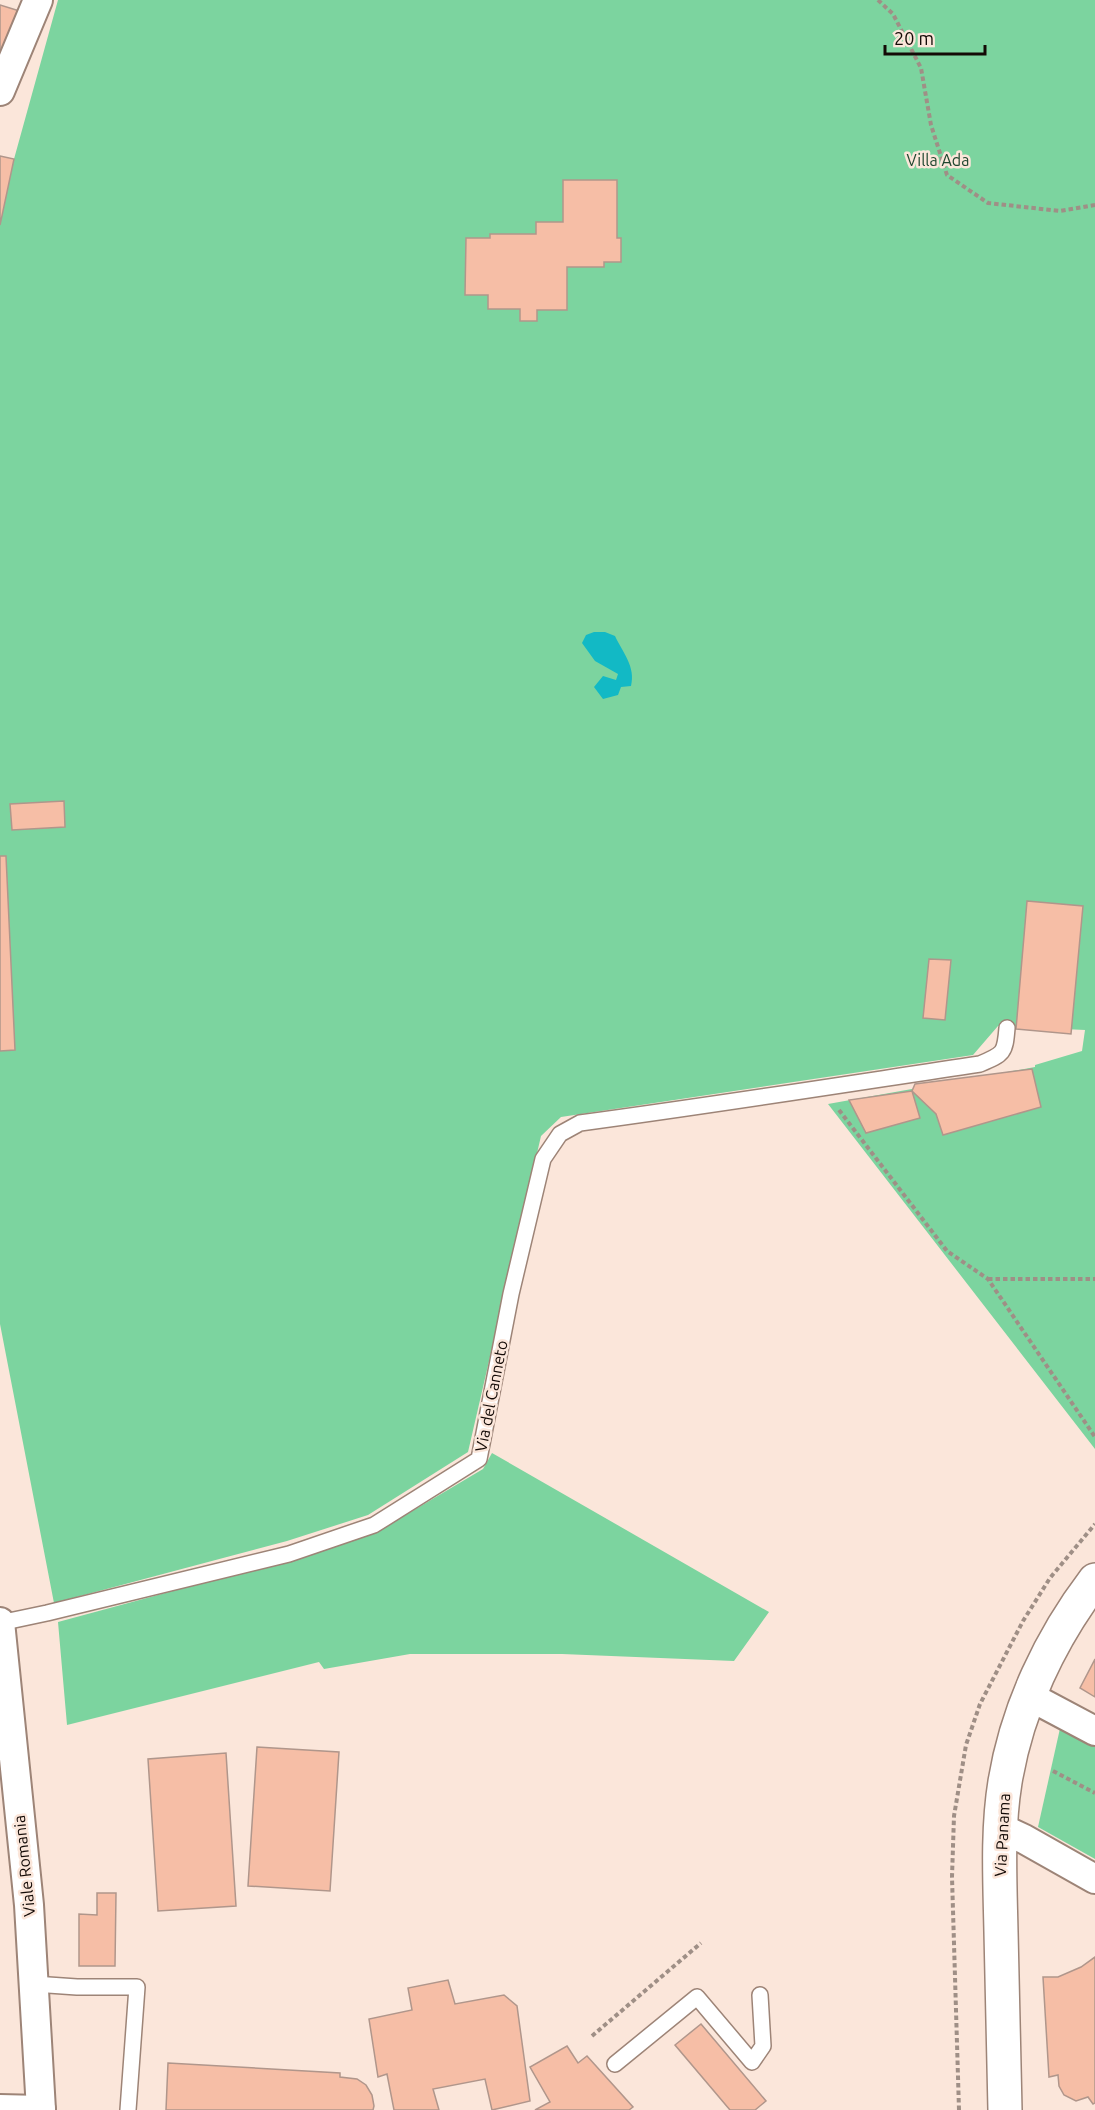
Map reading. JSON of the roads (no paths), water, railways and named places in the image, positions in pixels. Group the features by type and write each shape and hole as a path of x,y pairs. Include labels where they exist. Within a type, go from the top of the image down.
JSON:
{"street":[{"path":"0,91 38,0"},
{"name":"Via Panama","path":"1005,2110 1000,1828 1005,1783 1009,1761 1029,1696 1066,1622 1095,1580"},
{"name":"Viale Romania","path":"0,1622 29,1905 41,2110"},
{"path":"1029,1696 1095,1731"},
{"path":"1000,1828 1095,1879"},
{"path":"0,2109 41,2110"}],"lane":[{"name":"Via del Canneto","path":"0,1622 47,1613 289,1554 363,1529 374,1525 479,1459 511,1294 543,1159 560,1134 580,1124 980,1064 1000,1056 1006,1044 1007,1028"},
{"path":"34,1984 137,1987 128,2110"},
{"path":"615,2064 697,1997 752,2061 763,2046 760,1995"}],"water":[{"path":"605,632 615,636 632,673 631,686 621,687 618,695 603,699 594,687 603,676 616,680 618,674 595,661 582,643 586,635"}],"park label":[{"name":"Villa Ada","path":"938,160"}]}
